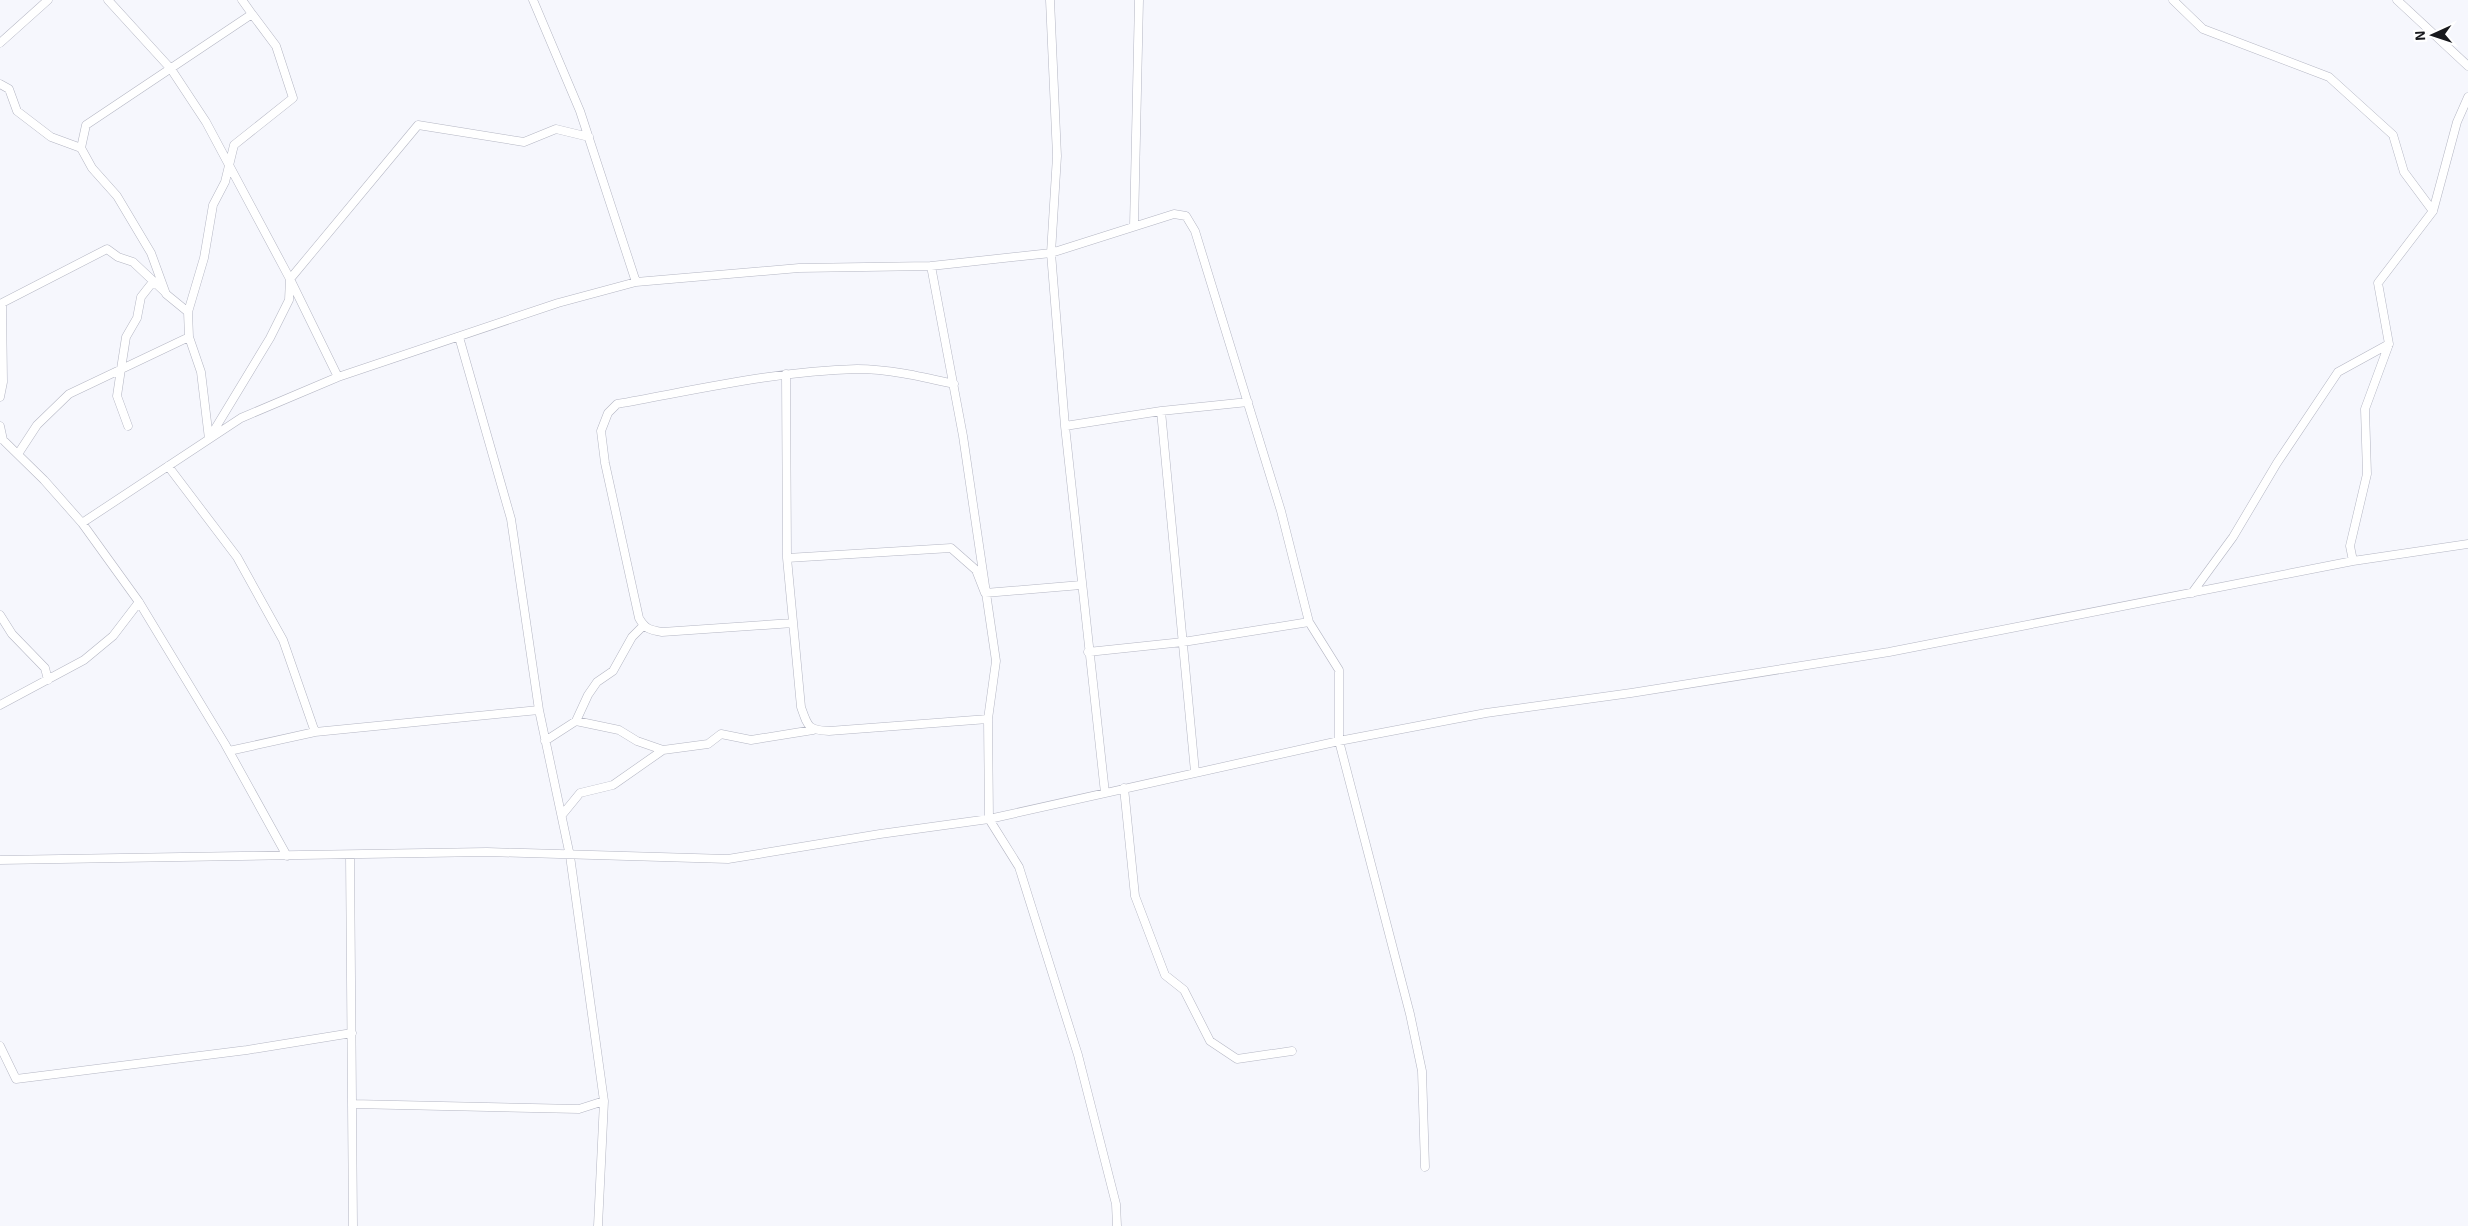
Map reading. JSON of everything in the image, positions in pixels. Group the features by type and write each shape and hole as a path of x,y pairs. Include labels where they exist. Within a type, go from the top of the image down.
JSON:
{"street":[{"path":"0,43 48,0"},
{"path":"108,0 171,69 229,161 338,377"},
{"path":"210,439 200,372 189,337 188,312 204,258 213,205 225,182 234,146 293,98 276,46 242,0"},
{"path":"533,0 580,112 636,282"},
{"path":"540,0 543,24"},
{"path":"1050,0 1057,156 1051,253 1065,426 1088,652 1105,793"},
{"path":"1134,226 1139,0"},
{"path":"2173,0 2203,29 2328,77 2393,134 2404,172 2432,210"},
{"path":"2397,0 2468,66"},
{"path":"81,148 86,125 252,14"},
{"path":"0,84 9,89 17,111 51,137 81,148 92,168 117,196 151,253 166,294"},
{"path":"2353,561 2350,546 2367,474 2365,409 2389,344 2378,283 2432,210 2457,122 2468,97"},
{"path":"210,439 270,338 289,300 290,279 418,125 524,142 556,129 588,137"},
{"path":"82,523 241,418 338,377 558,303 636,282 799,268 931,266 1051,253 1174,214 1186,216 1191,222 1248,402 1281,511 1309,622 1339,670 1339,740 1410,1014 1422,1071 1425,1166"},
{"path":"0,397 3,382 2,303 107,249 133,262 152,283 188,312"},
{"path":"931,266 954,384 996,661 988,720 989,819 1018,867 1042,937 1078,1055 1116,1204 1117,1226"},
{"path":"128,426 117,396 126,337 137,318 141,297 152,283"},
{"path":"18,454 37,425 69,394 189,337"},
{"path":"459,337 511,519 539,710 570,856 604,1101 603,1161 598,1226"},
{"path":"2192,592 2233,537 2277,463 2338,372 2389,344"},
{"path":"793,623 662,632 643,626 639,618 606,463 601,432 608,413 617,404 786,374 859,369 908,374 954,384"},
{"path":"786,374 787,558 801,707 807,724 813,730"},
{"path":"1065,426 1161,411 1248,402"},
{"path":"1161,411 1195,772"},
{"path":"0,426 1,438 44,480 82,523 139,602 229,751 287,856"},
{"path":"168,466 237,558 251,582 283,640 315,732"},
{"path":"0,860 487,852 570,856 728,859 880,834 989,819 1339,740 1486,713 1631,693 1889,652 2353,561 2468,544"},
{"path":"787,558 951,548 976,570 985,593"},
{"path":"985,593 1081,585"},
{"path":"0,705 48,680 96,651 113,636 139,602"},
{"path":"0,615 12,634 45,668 48,680"},
{"path":"1088,652 1183,642 1309,622"},
{"path":"546,741 576,721 588,695 597,682 613,671 632,637 643,626"},
{"path":"229,751 315,732 539,710"},
{"path":"576,721 618,730 637,741 663,750 708,744 721,734 751,740 813,730 988,720"},
{"path":"562,815 580,793 613,785 663,750"},
{"path":"1124,788 1135,896 1165,975 1184,990 1210,1042 1238,1059 1292,1052"},
{"path":"350,855 353,1226"},
{"path":"0,1046 16,1079 238,1052 352,1034"},
{"path":"352,1104 579,1109 604,1101"}]}
